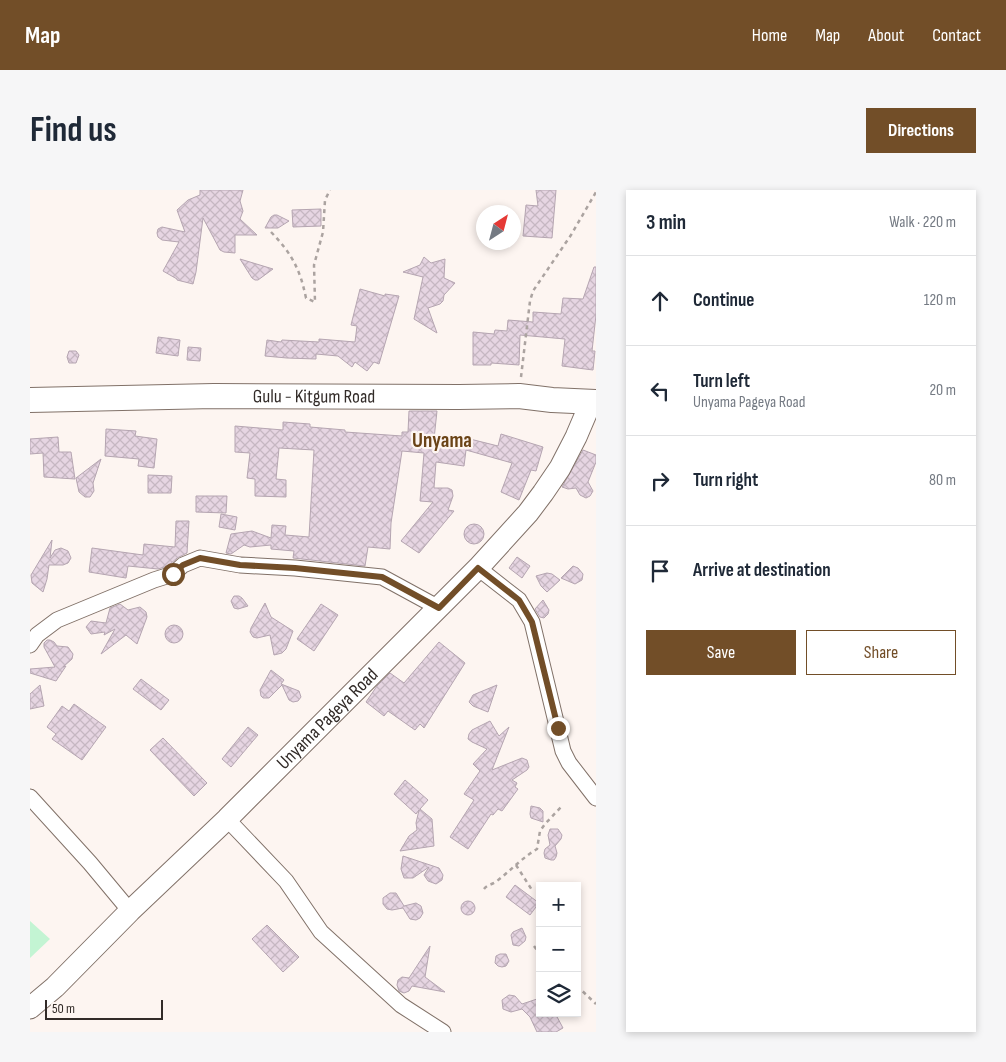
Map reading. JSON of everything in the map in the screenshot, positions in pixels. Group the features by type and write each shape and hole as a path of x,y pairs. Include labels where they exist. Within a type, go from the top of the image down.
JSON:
{"main road":[{"name":"Gulu - Kitgum Road","path":"30,400 214,396 459,398 519,396 594,402"}],"street":[{"name":"Unyama Pageya Road","path":"30,1008 55,987 130,911 227,819 478,568 528,513 543,493 560,468 594,402"},
{"path":"30,645 36,635 57,620 173,574 183,565 200,558 240,565 295,568 382,577 439,608"},
{"path":"478,568 519,600 532,622 563,751 569,763 596,798"},
{"path":"30,797 90,863 130,911"},
{"path":"227,819 286,881 320,932 401,1005 443,1032"}],"path":[{"path":"271,232 285,246 298,267 306,298 315,302 314,265 323,232 325,200 330,190"},
{"path":"519,396 530,300 539,280 564,247 596,192"},
{"path":"484,889 487,885 496,882 516,865 520,859 538,849 540,831 562,806"},
{"path":"516,865 532,890"},
{"path":"581,990 596,1004"}],"green space":[{"path":"30,921 50,939 30,958"}],"building":[{"path":"200,190 243,190 240,201 243,211 240,219 257,235 235,235 235,253 224,252 220,250 203,218 193,284 177,280 163,271 179,242 162,240 158,237 157,233 158,229 162,227 185,232 177,210 188,200 200,195"},
{"path":"536,190 556,190 552,238 523,236 526,205 538,206"},
{"path":"321,209 321,226 293,227 292,210"},
{"path":"274,215 289,221 278,228 265,228"},
{"path":"424,257 431,263 445,259 444,278 455,283 444,295 443,301 440,304 428,308 437,333 414,319 423,277 403,272 420,265"},
{"path":"240,259 273,269 258,280 255,280"},
{"path":"594,267 596,267 596,315 592,351 595,351 593,370 562,366 565,339 520,335 519,365 491,363 491,365 473,365 473,332 494,334 495,330 507,331 508,320 533,322 533,312 561,314 563,298 583,299"},
{"path":"360,289 385,296 385,294 399,296 379,364 374,362 367,371 355,362 352,367 338,356 316,354 316,359 265,356 267,340 319,342 319,339 355,342 357,326 351,325"},
{"path":"158,337 180,340 178,356 156,353"},
{"path":"188,347 201,348 200,361 187,360"},
{"path":"69,351 76,351 79,355 76,363 69,363 67,357"},
{"path":"409,411 437,411 434,439 460,442 462,437 498,446 501,434 543,447 536,471 531,470 519,500 501,492 512,463 466,450 464,466 436,462 434,488 448,488 452,490 453,496 448,510 454,511 419,553 401,541 433,502 420,501 424,453 402,451 391,523 390,549 368,547 365,566 293,558 294,551 271,549 271,545 250,547 244,545 231,554 226,553 231,534 252,531 271,538 272,525 286,526 285,535 309,537 314,450 279,448 276,479 286,480 286,497 255,496 255,479 247,478 250,453 235,452 235,426 283,430 283,422 310,424 310,427 345,430 345,432 402,436 402,432 408,432"},
{"path":"106,429 136,431 135,436 157,439 154,468 138,466 139,459 105,456"},
{"path":"58,437 59,452 71,452 75,479 44,477 43,453 30,454 30,439"},
{"path":"583,450 596,455 596,462 588,482 593,491 586,498 580,495 576,488 568,489 562,487"},
{"path":"101,459 93,483 94,491 90,497 85,497 79,492 76,478"},
{"path":"148,475 172,476 171,493 148,493"},
{"path":"196,496 227,496 226,513 196,512"},
{"path":"221,514 237,517 235,530 219,527"},
{"path":"176,521 189,521 187,553 177,558 168,566 158,569 128,566 126,578 89,572 92,548 143,555 144,544 175,547"},
{"path":"474,524 481,527 484,534 481,541 474,544 467,541 464,534 467,527"},
{"path":"52,540 50,558 55,550 61,548 68,551 71,558 68,563 63,565 49,565 43,592 32,583 31,575"},
{"path":"517,557 530,566 522,578 509,568"},
{"path":"573,566 578,568 583,574 582,580 575,584 561,578"},
{"path":"547,573 560,580 547,592 541,586 536,576"},
{"path":"234,596 242,598 248,606 238,609 234,608 231,601"},
{"path":"543,600 549,610 544,618 540,617 535,609"},
{"path":"265,603 271,617 293,631 286,649 282,653 274,655 270,635 257,638 253,637 250,632"},
{"path":"120,604 128,610 140,607 146,612 147,617 137,644 126,635 101,654 115,629 104,635 105,632 91,634 86,627 91,621 106,623 110,608"},
{"path":"321,604 338,615 314,651 297,639"},
{"path":"174,625 180,628 183,634 180,640 174,643 168,640 165,634 168,628"},
{"path":"47,640 54,642 57,646 68,647 73,654 72,659 63,667 66,666 56,681 30,673 30,669 55,667 44,647 44,643"},
{"path":"439,642 465,663 424,728 420,724 415,730 388,711 384,716 366,702 377,686 390,673 404,683"},
{"path":"271,670 284,680 281,684 299,691 301,697 298,701 293,702 289,700 282,685 269,698 261,696 260,690"},
{"path":"141,679 169,700 161,710 133,689"},
{"path":"40,685 44,706 30,709 30,694"},
{"path":"497,685 488,712 473,706 469,702 473,695"},
{"path":"74,704 106,727 82,760 52,739 56,734 47,727 62,706 69,711"},
{"path":"490,721 499,736 509,727 492,770 522,758 527,760 529,767 512,780 517,783 515,787 518,789 502,811 498,809 493,815 491,814 468,849 450,837 474,800 464,794 480,771 473,764 487,749 468,739 469,734 472,730"},
{"path":"248,727 258,735 231,767 222,759"},
{"path":"163,738 207,783 194,796 150,750"},
{"path":"405,780 428,800 420,809 432,819 434,846 400,851 409,836 417,830 416,823 419,810 416,814 394,794"},
{"path":"531,806 540,808 543,811 543,822 531,818"},
{"path":"550,829 558,829 562,835 555,846 557,853 554,860 545,858 544,853 545,849 550,845 548,835"},
{"path":"403,856 439,868 443,875 442,880 436,884 428,881 424,875 429,867 413,878 404,878 401,869"},
{"path":"515,885 536,901 536,907 530,915 506,897"},
{"path":"390,893 396,893 404,906 416,903 421,906 423,913 420,918 416,920 410,919 403,908 387,909 383,904 383,898"},
{"path":"468,901 473,903 475,908 473,913 468,915 463,913 461,908 463,903"},
{"path":"267,925 299,957 283,972 252,939"},
{"path":"522,928 526,937 525,941 519,946 513,945 511,935"},
{"path":"430,946 425,977 445,992 412,986 409,991 404,993 399,991 398,980 402,977 409,978"},
{"path":"506,954 509,961 506,966 498,966 495,963 496,956"},
{"path":"509,995 515,996 522,1004 536,999 536,1017 557,1017 563,1028 556,1032 537,1032 530,1017 522,1009 511,1012 503,1009 502,1000"}],"district":[{"name":"Unyama","path":"442,440"}],"route":[{"path":"173,574 183,565 200,558 240,565 295,568 382,577 439,608 478,568 519,600 532,622 558,728"}]}
